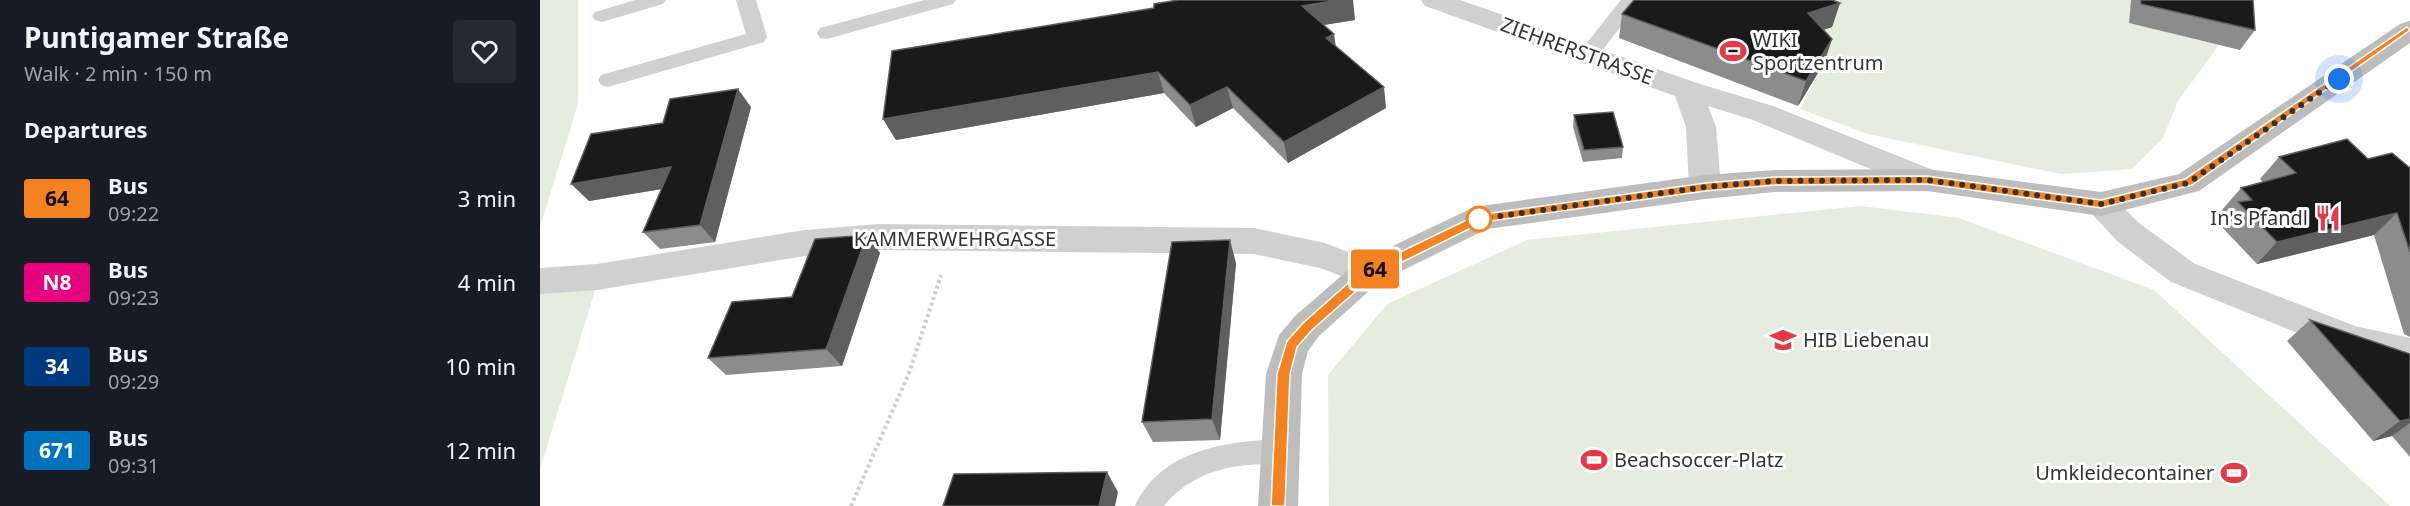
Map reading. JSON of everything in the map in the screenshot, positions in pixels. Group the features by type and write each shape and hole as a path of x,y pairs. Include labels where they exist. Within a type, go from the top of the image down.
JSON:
{"main road":[{"path":"1278,506 1284,374 1292,345 1307,327 1367,273 1481,218 1705,187 1775,181 1927,180 2101,204 2188,183 2410,30"}],"street":[{"name":"ZIEHRERSTRASSE","path":"1434,0 1687,90 1763,112 1927,180"},
{"path":"1687,90 1701,127 1705,187"},
{"path":"2101,204 2128,232 2183,273 2352,340 2410,353"},
{"name":"KAMMERWEHRGASSE","path":"540,281 597,277 805,243 879,237 1254,241 1325,256 1367,273"}],"lane":[{"path":"602,16 656,0"},
{"path":"608,80 757,37 746,0"},
{"path":"827,33 946,0"},
{"path":"1588,55 1631,0"},
{"path":"1149,506 1152,497 1167,482 1197,465 1230,455 1281,451"}],"path":[{"path":"851,506 909,373 953,237"}],"shaded area":[{"path":"540,0 578,0 578,104 540,227"},
{"path":"1753,0 2131,0 2129,23 2219,45 2178,101 2163,138 2132,169 2061,174 1868,134 1800,109 1824,63"},
{"name":"HIB Liebenau","path":"1861,206 1959,218 2154,290 2390,506 1329,506 1328,375 1387,304 1527,240"},
{"path":"597,284 540,469 540,289"}],"building":[{"path":"1178,0 1339,0 1302,6 1334,34 1326,38 1384,87 1284,142 1227,87 1190,105 1158,72 883,119 892,51 1154,8 1154,4"},
{"name":"WIKI Sportzentrum","path":"1634,0 1832,0 1840,3 1808,13 1832,39 1806,81 1622,14"},
{"path":"2141,0 2253,0 2255,30 2141,4"},
{"path":"738,89 700,225 643,232 671,167 571,184 591,134 663,123 670,99"},
{"path":"1613,112 1623,147 1584,150 1574,115"},
{"path":"2347,139 2368,159 2392,153 2410,168 2410,252 2397,213 2277,242 2238,202 2252,200 2241,188 2296,173 2279,157"},
{"path":"867,235 826,349 708,358 732,302 792,297 815,239"},
{"path":"1230,240 1212,419 1142,422 1172,242"},
{"path":"2310,320 2410,354 2410,419 2400,421"},
{"path":"1107,472 1099,506 943,506 954,474"}],"bus line":[{"name":"64","path":"1278,506 1284,374 1292,345 1307,327 1367,273 1481,218 1705,187 1775,181 1927,180 2101,204 2188,183 2410,30"}],"place":[{"name":"WIKI Sportzentrum","path":"1733,51"},
{"name":"In's Pfandl","path":"2328,218"},
{"name":"HIB Liebenau","path":"1783,340"},
{"name":"Beachsoccer-Platz","path":"1594,460"},
{"name":"Umkleidecontainer","path":"2234,473"}],"route":[{"path":"1479,219 1705,187 1775,181 1927,180 2101,204 2188,183 2339,79"}]}
